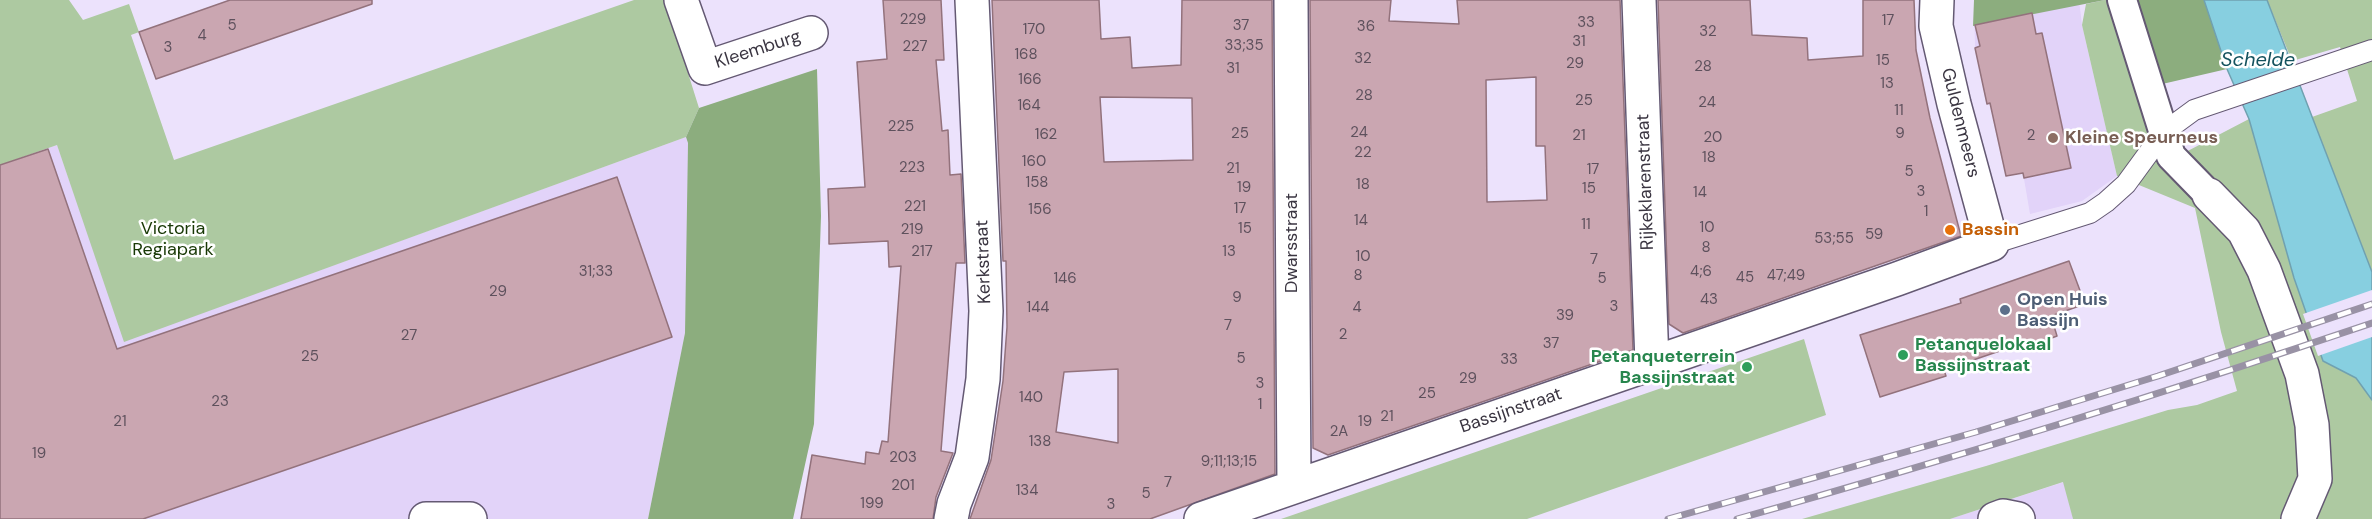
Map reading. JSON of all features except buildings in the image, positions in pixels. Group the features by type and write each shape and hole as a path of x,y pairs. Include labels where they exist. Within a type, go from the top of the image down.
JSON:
{"street":[{"name":"Kleemburg","path":"681,0 705,68 811,33"},
{"name":"Kerkstraat","path":"951,519 954,504 972,457 983,379 986,310 972,0"},
{"name":"Dwarsstraat","path":"1291,0 1294,485"},
{"name":"Rijkeklarenstraat","path":"1639,0 1652,363"},
{"name":"Guldenmeers","path":"1937,0 1936,26 1992,244"},
{"path":"2122,0 2172,156 2244,231 2264,270 2302,374 2312,425 2314,478 2298,519"},
{"name":"Bassijnstraat","path":"1201,519 1294,485 1897,279 1992,244"},
{"path":"1995,519 2003,516 2018,519"},
{"path":"426,519 470,519"}],"lane":[{"path":"1992,244 2090,213 2126,184 2164,132 2194,110 2372,50"}],"shaded area":[{"name":"Kleine Speurneus","path":"1974,0 2079,0 2082,25 2117,176 2082,201 2030,214 2023,173 2006,176 1975,47"},
{"path":"686,137 688,143 685,333 648,519 0,519 0,165 57,145 125,341"},
{"path":"2064,482 2073,519 1950,519"}],"green space":[{"name":"Victoria Regiapark","path":"0,0 69,0 83,20 129,4 139,32 131,35 174,160 634,0 665,0 699,108 686,137 124,342 57,145 0,165"},
{"path":"1974,0 2105,0 1973,26"},
{"path":"2105,0 2135,0 2180,155 2249,119 2294,278 2323,361 2356,378 2372,400 2372,519 2073,519 2063,482 1950,519 1802,519 2168,410 2197,405 2237,391 2221,332 2195,208 2117,176 2082,25 2086,4"},
{"path":"2135,0 2204,0 2227,69 2158,85"},
{"path":"2267,0 2372,0 2372,272 2312,117 2357,101 2340,47 2292,61"},
{"path":"817,69 821,216 814,424 793,519 648,519 685,333 688,143 686,137 699,108"},
{"path":"1804,339 1826,415 1527,519 1281,519"}],"water":[{"name":"Schelde","path":"2204,0 2267,0 2372,272 2372,400 2356,378 2323,361 2294,278 2249,119 2227,69"}],"pier":[{"path":"2372,290 2372,337 2318,356 2303,314"}],"railway":[{"path":"1668,519 1976,432 2158,376 2372,304"},
{"path":"1737,519 2056,425 2372,323"}],"place":[{"name":"Kleine Speurneus","path":"2053,138"},
{"name":"Bassin","path":"1950,230"},
{"name":"Open Huis Bassijn","path":"2005,310"},
{"name":"Petanquelokaal Bassijnstraat","path":"1903,355"},
{"name":"Petanqueterrein Bassijnstraat","path":"1747,367"}]}
